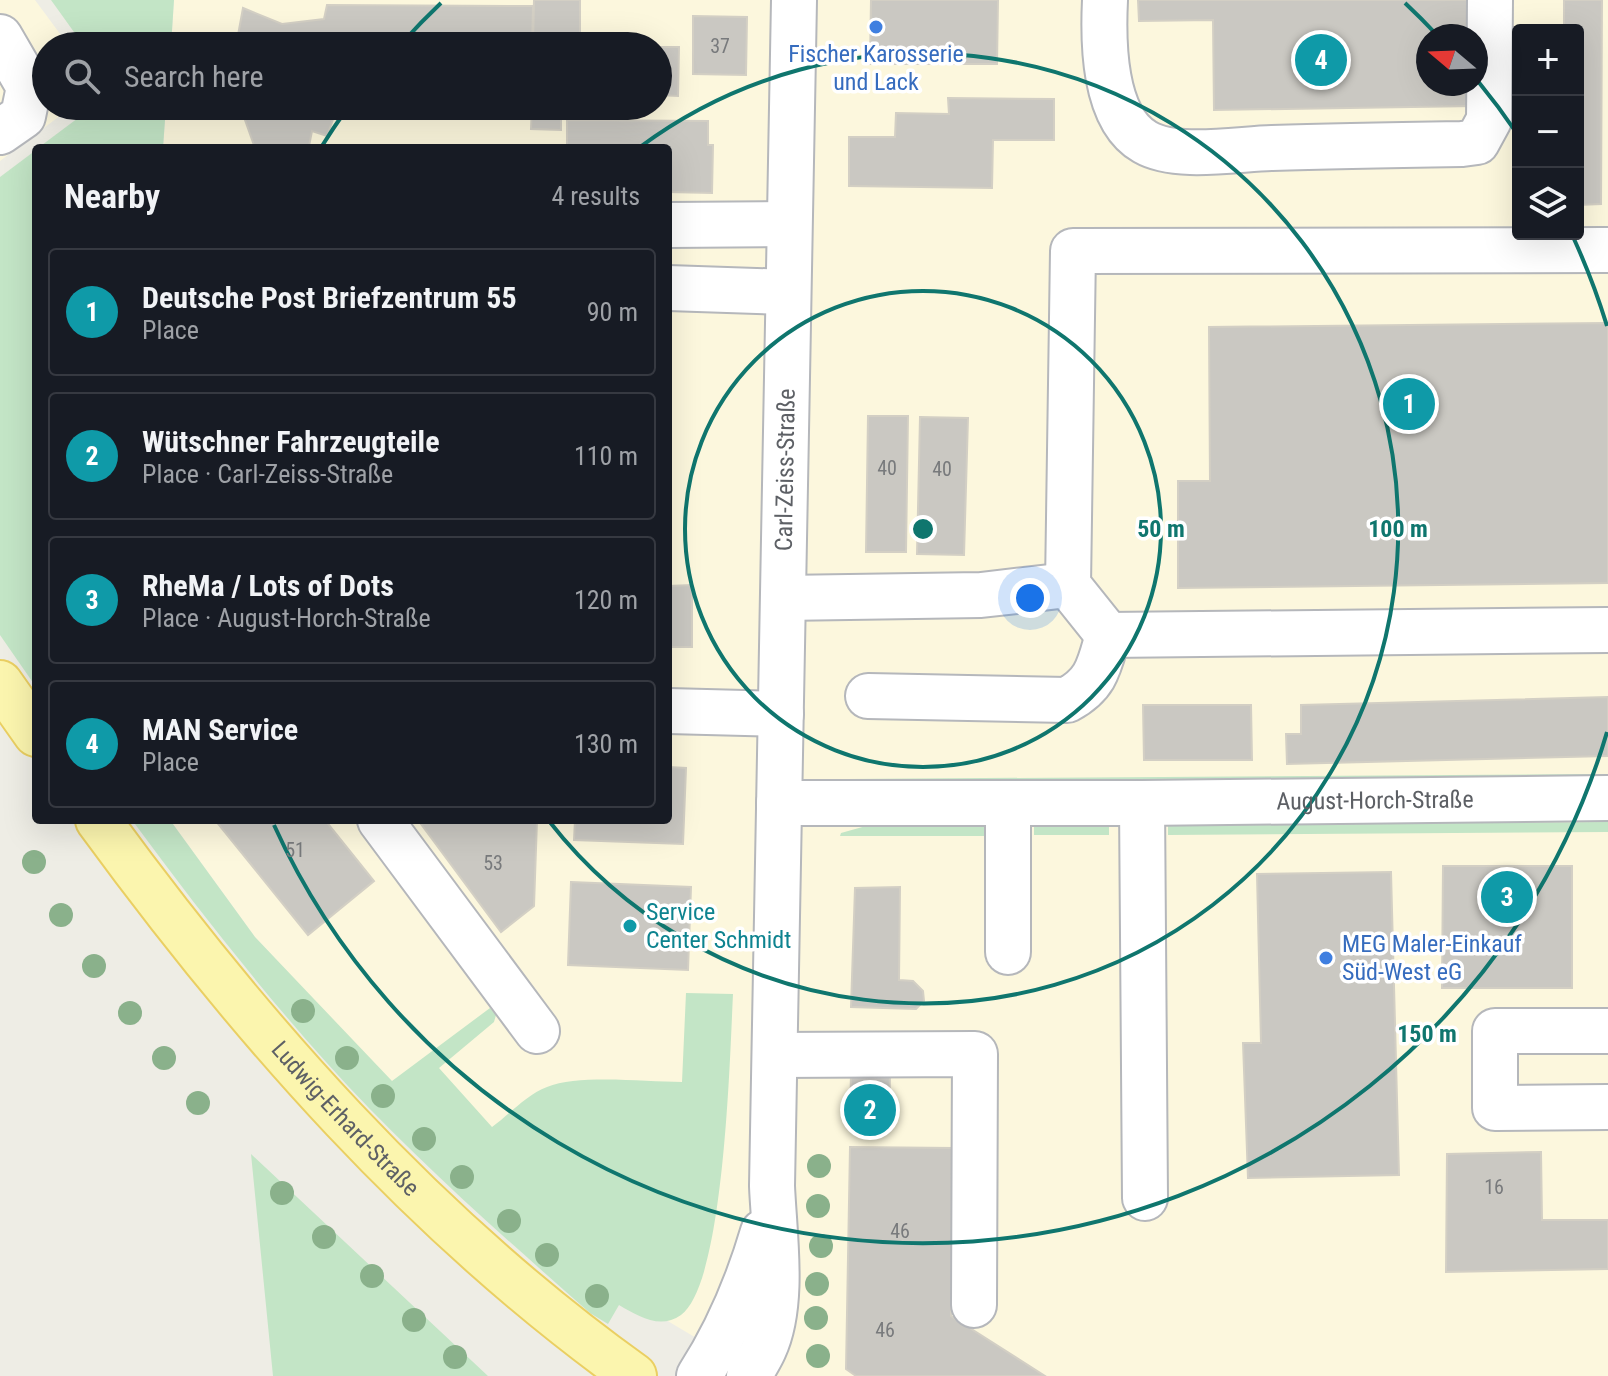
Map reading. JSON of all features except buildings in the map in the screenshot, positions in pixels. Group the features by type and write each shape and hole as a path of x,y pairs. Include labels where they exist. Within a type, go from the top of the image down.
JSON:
{"main road":[{"path":"0,683 32,728"},
{"name":"Ludwig-Erhard-Straße","path":"101,824 306,1080 384,1162 462,1236 592,1345 634,1376"}],"street":[{"name":"Carl-Zeiss-Straße","path":"761,1366 773,1317 776,1281 772,1186 794,0"},
{"path":"1105,0 1106,73 1127,124 1143,141 1168,150 1215,151 1477,142 1489,120 1490,0"},
{"path":"0,37 29,87 23,116 0,132"},
{"path":"672,225 789,224"},
{"path":"1108,635 1068,585 1073,251 1608,250"},
{"path":"672,288 788,292"},
{"path":"783,598 981,595 1068,585"},
{"path":"1108,635 1608,630"},
{"path":"868,696 1067,700 1084,691 1096,674 1108,635"},
{"path":"672,711 781,714"},
{"name":"August-Horch-Straße","path":"779,803 1608,798"},
{"path":"1008,803 1008,952"},
{"path":"1142,803 1145,1198"},
{"path":"390,834 537,1031"},
{"path":"1608,1031 1495,1031 1495,1108 1608,1107"},
{"path":"775,1055 975,1054 974,1305"},
{"name":"Carl-Zeiss-Straße","path":"699,1376 721,1339 754,1265 772,1186"}],"shaded area":[{"path":"0,0 35,0 59,32 32,32 32,120 54,120 0,161"},
{"path":"174,0 1608,0 1608,1376 760,1376 661,1317 528,1230 255,937 173,824 672,824 672,144 163,144 165,120 672,120 672,32 172,32"}],"green space":[{"path":"51,0 174,0 172,32 74,32"},
{"path":"75,120 165,120 163,144 43,144"},
{"path":"32,153 32,681 0,635 0,177"},
{"path":"1608,774 1608,781 854,782 846,779"},
{"path":"1608,822 1608,832 1168,835 1168,824"},
{"path":"135,824 173,824 255,937 392,1081 490,1008 496,1015 494,1022 439,1068 492,1127 532,1095 560,1083 594,1080 682,1082 686,993 733,994 727,1113 716,1215 696,1294 681,1315 657,1321 641,1317 619,1305 608,1324 590,1313 487,1222 388,1128 275,1003"},
{"path":"986,825 986,836 840,836 841,833 866,826"},
{"path":"1034,825 1109,825 1109,835 1034,835"},
{"path":"251,1154 488,1376 273,1376"}],"place":[{"name":"Fischer Karosserie und Lack","path":"876,27"},
{"name":"MAN Service","path":"1321,60"},
{"name":"Deutsche Post Briefzentrum 55","path":"1409,404"},
{"name":"RheMa / Lots of Dots","path":"1507,897"},
{"name":"Service Center Schmidt","path":"630,926"},
{"name":"MEG Maler-Einkauf Süd-West eG","path":"1326,958"},
{"name":"Wütschner Fahrzeugteile","path":"870,1110"}]}
